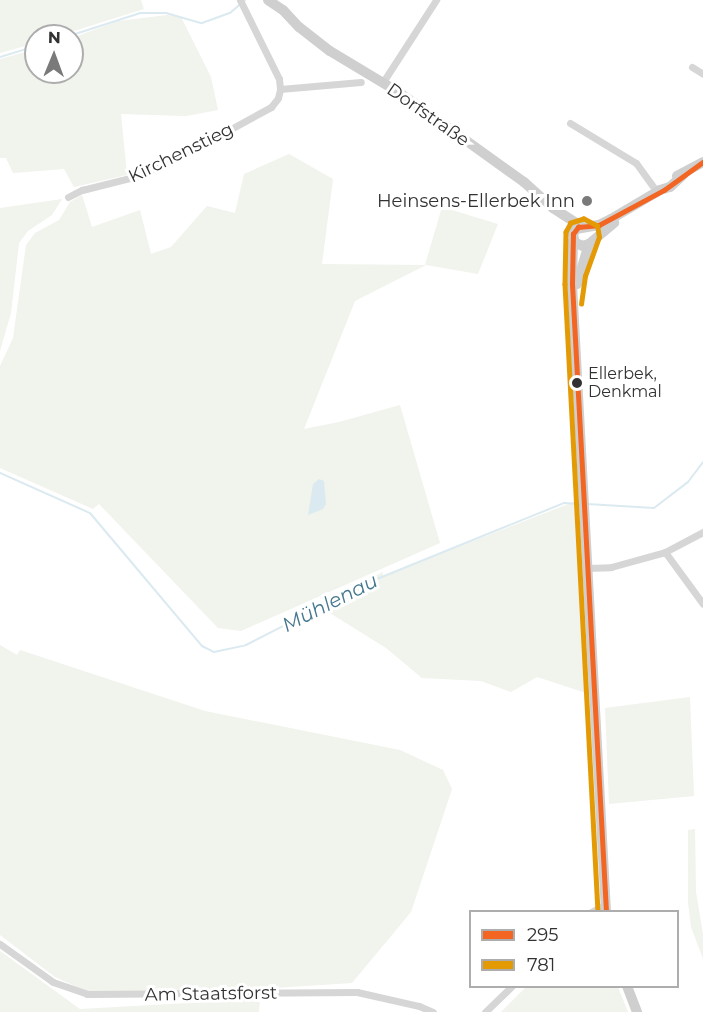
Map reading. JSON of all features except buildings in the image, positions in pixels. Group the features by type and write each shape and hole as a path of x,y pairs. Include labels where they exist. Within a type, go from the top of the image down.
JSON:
{"main road":[{"name":"Dorfstraße","path":"269,0 284,10 299,27 341,58 383,82 524,182 553,208 584,226"},
{"path":"605,908 572,284 573,239 576,229 599,225 658,191 670,187 703,162"},
{"path":"573,239 580,246 590,242 632,207"},
{"name":"Dorfstraße","path":"553,208 573,239"},
{"path":"574,303 578,274 592,234 584,226"},
{"path":"627,988 637,1012"}],"street":[{"path":"240,0 279,79 280,89 361,82"},
{"path":"383,82 436,0"},
{"path":"692,67 703,74"},
{"name":"Kirchenstieg","path":"68,197 82,190 138,176 187,153 271,107 278,98 280,89"},
{"path":"570,123 636,163 658,191"},
{"path":"587,568 611,567 665,552 703,532"},
{"path":"665,552 703,604"},
{"name":"Am Staatsforst","path":"0,944 53,982 87,994 357,992 419,1006 433,1012"},
{"path":"485,1012 511,988"}],"shaded area":[{"path":"0,0 141,0 144,9 84,28 84,24 24,24 24,46 0,53"},
{"path":"168,15 181,17 211,77 218,110 186,116 121,114 127,175 74,187 64,169 13,173 6,158 0,158 0,59 24,52 24,84 84,84 84,34 118,21"},
{"path":"289,154 333,179 322,264 425,265 442,207 498,224 478,274 426,265 355,301 304,429 400,405 440,543 241,631 218,628 99,504 93,509 0,468 0,366 13,338 26,245 35,233 59,220 70,202 82,195 92,227 140,210 151,254 171,247 207,206 235,213 244,174"},
{"path":"62,199 52,215 28,231 19,243 11,313 0,351 0,208"},
{"path":"319,479 324,481 326,504 323,509 308,515 313,484"},
{"path":"576,501 589,694 537,677 511,692 481,681 422,678 386,648 317,605 383,572 383,576"},
{"path":"0,645 17,655 20,650 205,711 400,750 443,770 452,789 411,912 352,983 228,991 88,992 55,977 0,935"},
{"path":"690,697 694,796 609,804 605,708"},
{"path":"695,829 696,892 703,934 703,959 691,927 688,902 688,830"},
{"path":"0,951 80,1009 260,999 259,1012 0,1012"},
{"path":"525,988 618,988 628,1012 501,1012"}],"waterway":[{"path":"84,31 140,13 166,13 202,23 230,13 245,0"},
{"path":"0,57 24,50"},
{"name":"Mühlenau","path":"587,504 654,508 688,482 703,462"},
{"name":"Mühlenau","path":"0,473 90,513 202,646 214,652 246,645 367,583 564,503 581,504"}],"transit line":[{"name":"295","path":"606,910 572,284 573,234 578,227 599,225 664,190 703,162"},
{"name":"781","path":"581,304 585,276 599,237 597,226 584,219 571,223 566,232 565,284 598,910"}],"place":[{"name":"Heinsens-Ellerbek Inn","path":"587,201"},
{"name":"Ellerbek, Denkmal","path":"577,383"}]}
